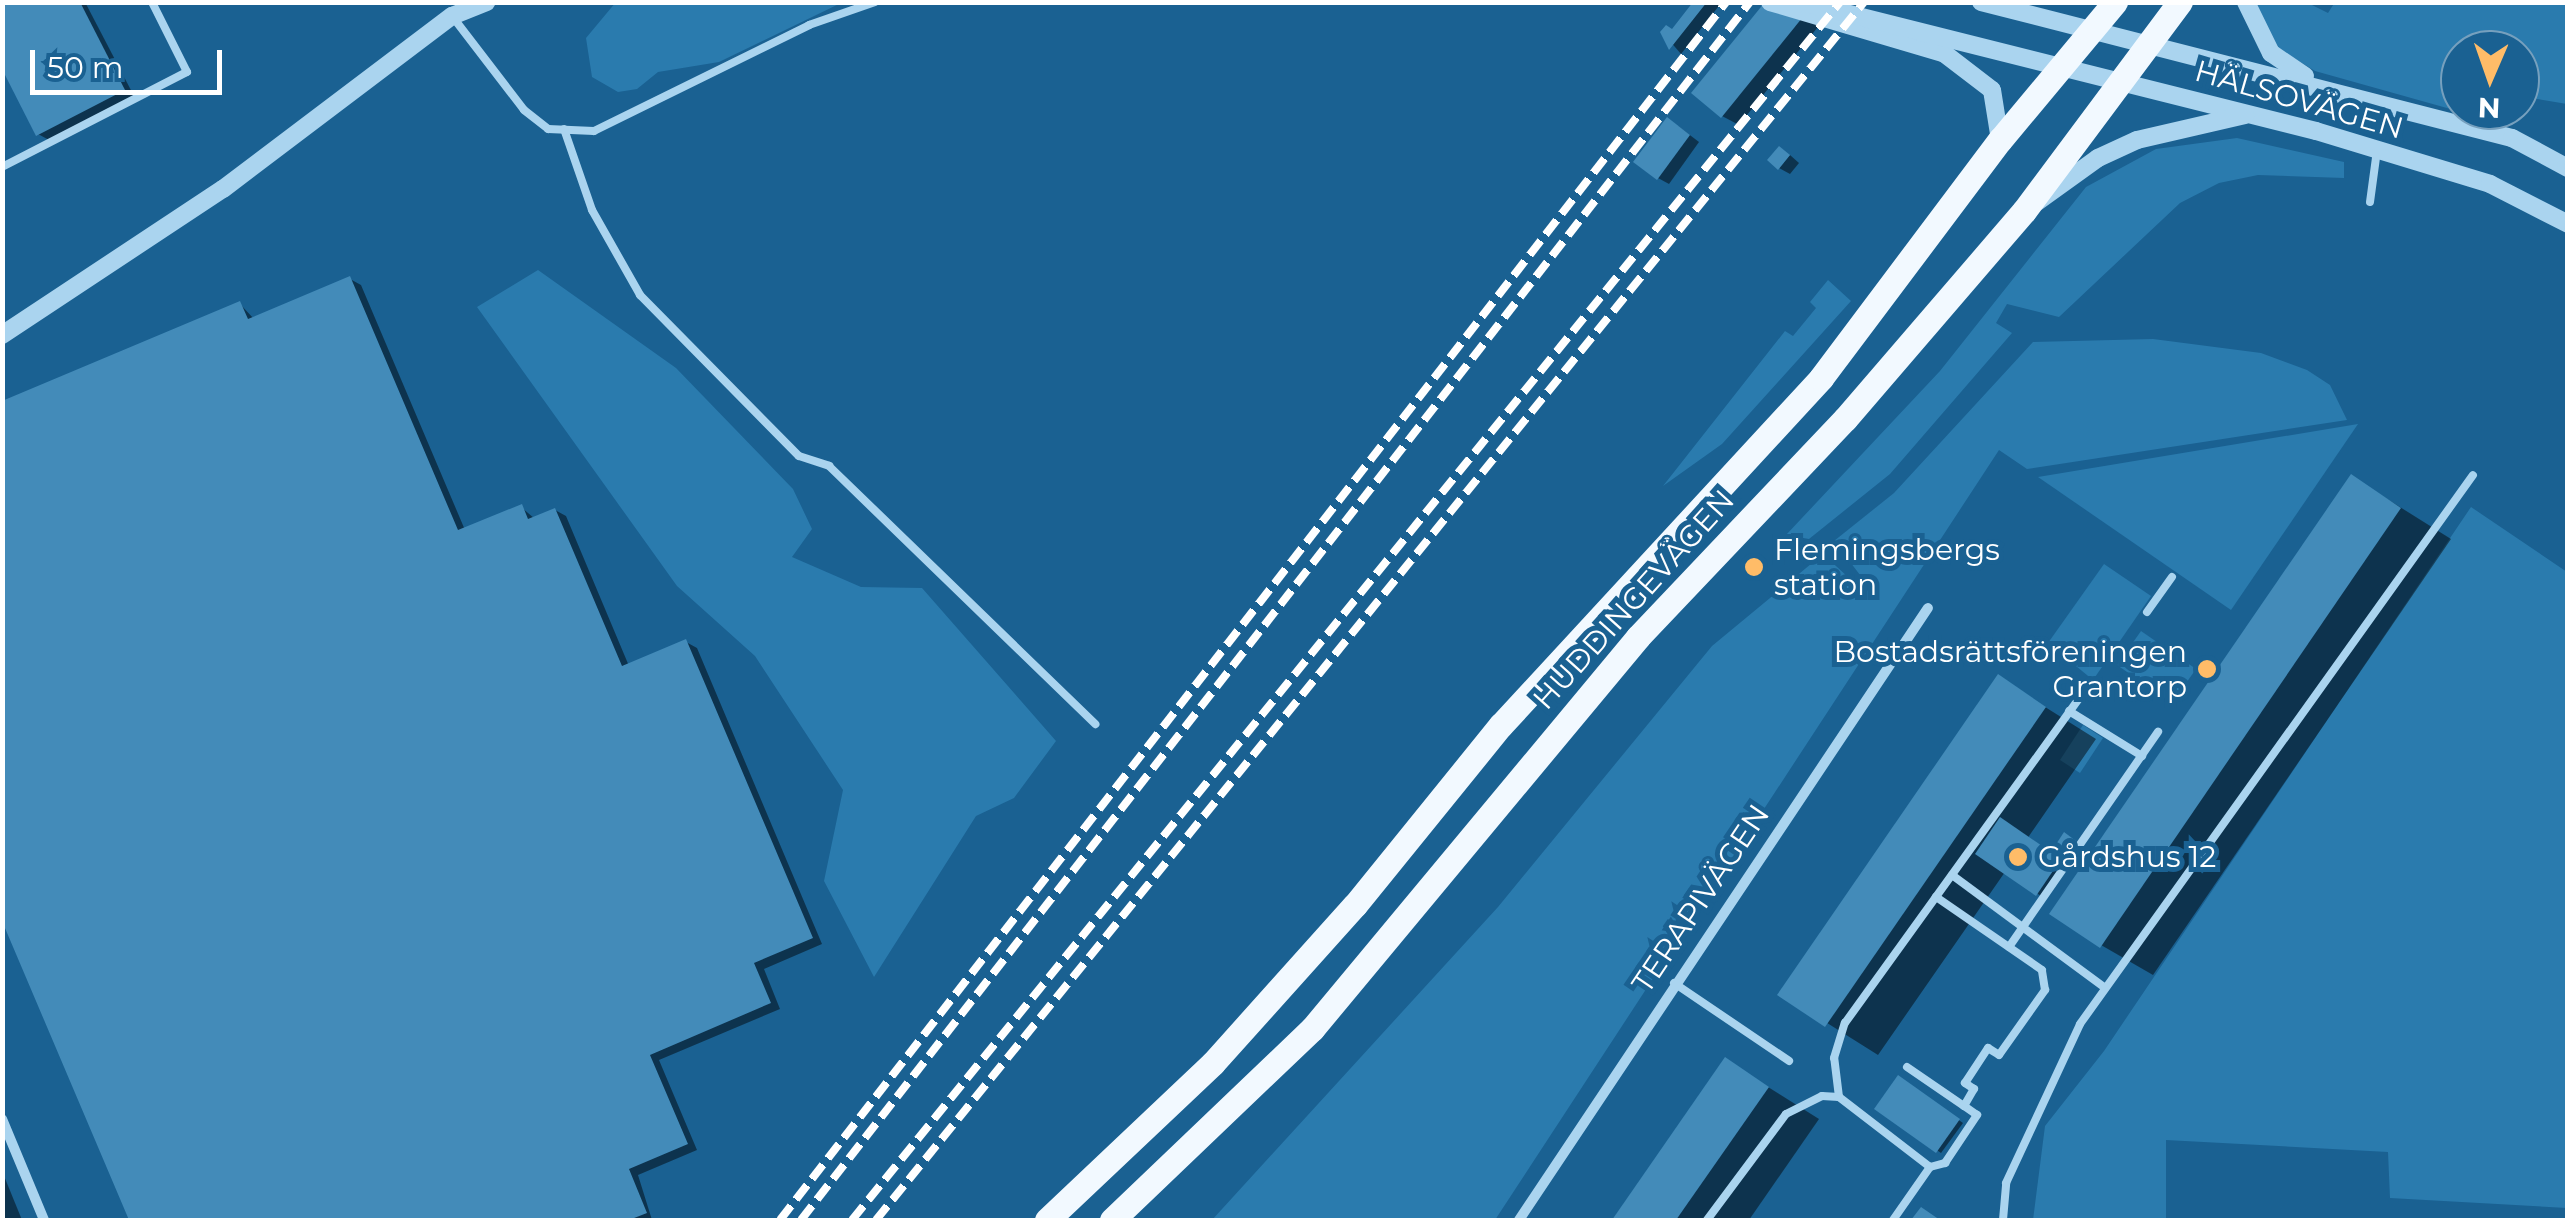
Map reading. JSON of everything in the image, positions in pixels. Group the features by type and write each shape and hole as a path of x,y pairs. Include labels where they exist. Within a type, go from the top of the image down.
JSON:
{"main road":[{"name":"HUDDINGEVÄGEN","path":"1047,1220 1213,1063 1355,905 1500,724 1821,378 2000,140 2116,2"},
{"name":"HUDDINGEVÄGEN","path":"1112,1220 1312,1029 1638,637 1845,419 2024,212 2180,2"}],"street":[{"path":"2,335 223,189 452,7 486,2"},
{"path":"1770,2 1945,54 1982,78 1998,106 2000,140"},
{"name":"HÄLSOVÄGEN","path":"1802,2 2123,80 2377,150 2490,184 2568,224"},
{"name":"HÄLSOVÄGEN","path":"1981,2 2323,85 2512,138 2568,168"},
{"path":"2246,2 2272,53 2323,85"},
{"path":"2024,212 2098,158 2137,140 2251,114"},
{"name":"TERAPIVÄGEN","path":"1519,1220 1928,608"},
{"path":"2,1119 44,1220"}],"lane":[{"path":"2,166 187,72 152,2"},
{"path":"452,7 524,110 548,129 594,131 809,25 876,2"},
{"path":"564,130 592,210 640,296 798,456 829,466 1095,724"},
{"path":"2370,202 2377,150"},
{"path":"2003,1220 2006,1184 2026,1132 2105,988 2474,475"},
{"path":"2148,612 2172,577"},
{"path":"1930,1168 1839,1097 1834,1058 1845,1023 2080,696"},
{"path":"2069,711 2142,756"},
{"path":"2009,948 2158,732"},
{"path":"1952,875 2105,988"},
{"path":"1936,896 2042,970"},
{"path":"1964,1106 1974,1089 1964,1083 1988,1048 1999,1055 2045,990 2042,970 2056,951"},
{"path":"1674,983 1788,1061"},
{"path":"1893,1220 1930,1168 1945,1163 1977,1115 1907,1067"},
{"path":"1707,1220 1786,1114 1803,1102 1839,1097"}],"shaded area":[{"path":"616,2 841,3 719,62 658,72 637,89 618,92 592,77 586,38"},
{"path":"2335,2 2567,3 2567,104 2540,99 2540,30 2440,30 2440,106 2315,71 2276,47 2251,3 2308,3 2328,13"},
{"path":"2237,138 2344,162 2344,178 2258,175 2219,183 2180,203 2059,317 2007,304 1996,323 2012,333 1890,474 1809,539 1786,535 1940,371 2086,187 2156,149"},
{"path":"538,270 676,368 793,489 812,529 792,557 861,587 922,588 1056,741 1014,798 976,816 874,977 824,881 843,790 755,656 677,586 477,307"},
{"path":"1828,280 1851,301 1722,444 1663,486 1785,331 1793,336 1816,308 1810,302"},
{"path":"2153,339 2261,353 2307,370 2330,385 2347,420 2027,469 1999,450 1495,1220 1212,1220 1498,907 1712,646 1823,554 1849,578 1860,598 1870,588 1834,541 1894,493 2033,342"},
{"path":"2358,424 2231,610 2038,477"},
{"path":"2471,507 2567,572 2567,1208 2390,1198 2388,1152 2166,1140 2166,1220 2033,1220 2045,1126 2104,1051"},
{"path":"2104,564 2151,596 2093,680 2048,643"},
{"path":"2141,631 2196,669 2172,703 2117,665"},
{"path":"2083,725 2103,738 2080,773 2060,760"}],"building":[{"path":"3,2 80,2 125,90 36,136 3,71"},
{"path":"1693,2 1707,2 1669,50 1660,32 1666,25 1672,29"},
{"path":"1765,2 1815,2 1721,118 1691,93"},
{"path":"1667,117 1690,135 1657,180 1633,162"},
{"path":"1779,146 1790,155 1778,170 1767,160"},
{"path":"350,276 458,530 522,504 528,519 555,508 622,666 686,639 813,938 754,963 771,1003 650,1055 688,1144 629,1169 647,1213 629,1220 129,1220 2,921 2,401 240,301 248,319"},
{"path":"2351,474 2401,508 2100,948 2049,914"},
{"path":"1998,674 2046,707 1825,1027 1777,995"},
{"name":"Gårdshus 12","path":"2000,817 2061,859 2036,896 1975,854"},
{"path":"2064,832 2076,841 2065,857 2053,849"},
{"path":"1725,1057 1769,1087 1676,1220 1612,1220"},
{"path":"1898,1075 1960,1119 1936,1153 1874,1109"},
{"path":"1921,1207 1940,1220 1911,1220"}],"railway":[{"path":"780,1220 1726,2"},
{"path":"801,1220 1750,2"},
{"path":"852,1220 1840,2"},
{"path":"876,1220 1864,2"}],"place":[{"name":"Flemingsbergs station","path":"1754,567"},
{"name":"Bostadsrättsföreningen Grantorp","path":"2207,669"},
{"name":"Gårdshus 12","path":"2018,857"}]}
